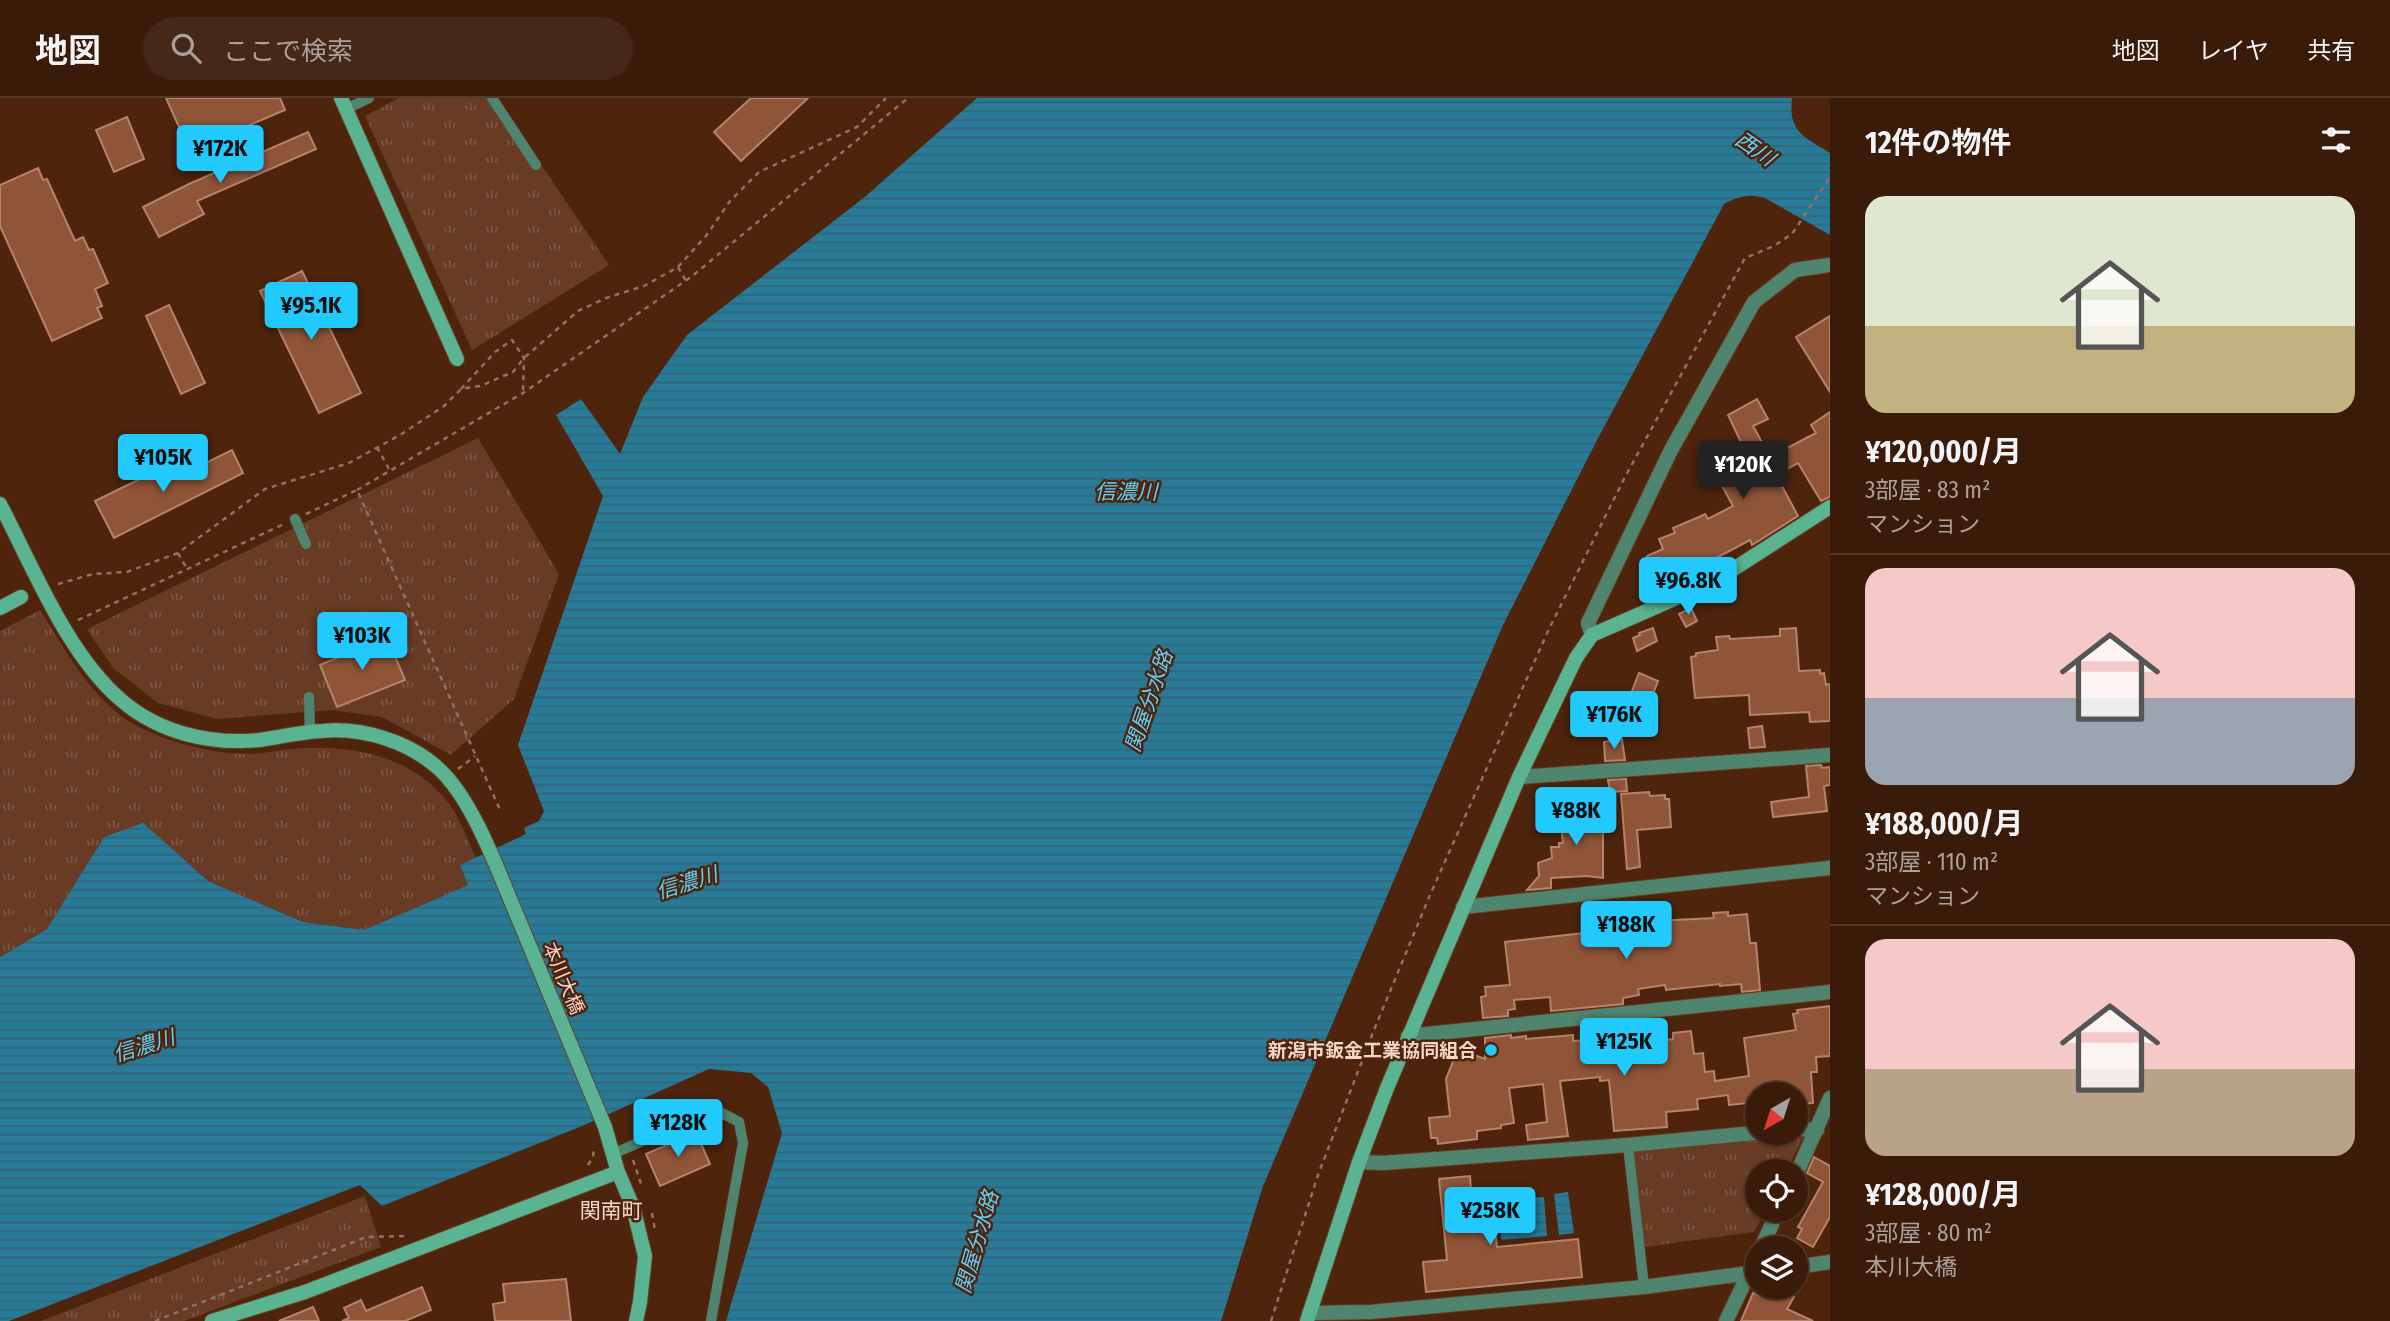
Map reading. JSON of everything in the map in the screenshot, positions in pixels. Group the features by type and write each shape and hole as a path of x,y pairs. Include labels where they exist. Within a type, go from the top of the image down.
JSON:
{"street":[{"path":"344,103 457,359"},
{"path":"1592,635 1588,623 1671,450 1754,302 1795,270 1830,265"},
{"name":"本川大橋","path":"0,504 64,627 102,682 122,702 159,724 208,740 256,740 341,731 383,738 419,753 455,786 487,845 605,1127 618,1172 633,1207 645,1256 636,1321"},
{"path":"1745,1274 1644,1287 1308,1317 1359,1162 1408,1036 1519,777 1576,658 1592,635 1715,581 1830,507"},
{"path":"0,608 21,597"},
{"path":"1519,777 1830,755"},
{"path":"1463,907 1830,868"},
{"path":"1408,1036 1467,1032 1830,992"},
{"path":"1803,1159 1830,1098"},
{"path":"1808,1130 1817,1130"},
{"path":"1359,1162 1383,1163 1745,1134"},
{"path":"212,1321 305,1292 618,1172"},
{"path":"1808,1265 1830,1262"},
{"path":"1726,1321 1745,1287"}],"lane":[{"path":"344,103 369,98"},
{"path":"492,98 536,165"},
{"path":"295,519 306,544"},
{"path":"309,697 310,733"},
{"path":"613,1154 701,1115 719,1112 739,1122 743,1143 711,1321"},
{"path":"1628,1145 1644,1287"}],"path":[{"path":"461,389 480,386 513,372 524,358 578,312 606,298 644,286 678,267 706,236 730,201 759,172 857,127 886,98"},
{"path":"64,627 357,490 523,393 686,281 908,98"},
{"path":"1271,1321 1318,1175 1374,1030 1430,895 1549,629 1625,477 1745,258 1774,246 1792,234 1830,177"},
{"path":"678,267 686,281"},
{"path":"44,589 93,574 127,572 178,553 265,489 349,463 400,435 444,406 495,352 512,340 524,358 523,393"},
{"path":"377,447 390,471"},
{"path":"357,490 501,812"},
{"path":"178,553 188,569"},
{"path":"447,778 476,756"},
{"path":"589,1165 595,1146"},
{"path":"155,1321 366,1237 410,1236"}],"green space":[{"path":"399,98 496,98 609,265 472,350 365,116"},
{"path":"478,438 559,574 514,699 451,755 382,717 332,710 217,719 158,703 113,668 87,629"},
{"path":"40,610 94,690 116,712 143,729 196,747 231,753 253,754 304,748 346,749 385,758 420,776 436,789 458,817 476,858 460,865 468,885 364,930 303,922 208,881 143,824 104,837 47,929 0,957 0,631"},
{"path":"1745,1136 1745,1145 1799,1145 1792,1159 1745,1159 1745,1222 1759,1222 1754,1232 1644,1247 1632,1152 1635,1148"},
{"path":"365,1196 381,1247 184,1321 41,1321"}],"water":[{"name":"信濃川","path":"977,98 1792,98 1791,109 1795,126 1805,138 1830,153 1830,235 1765,198 1744,196 1724,204 1597,440 1503,625 1263,1186 1221,1321 726,1321 782,1133 768,1087 751,1073 709,1069 582,1126 382,1206 360,1185 9,1321 0,1321 0,957 47,929 104,837 143,823 208,881 303,922 364,930 468,885 460,865 526,834 524,828 539,821 544,811 518,745 603,496 556,415 581,399 620,454 643,397 687,335 866,196"},
{"path":"1568,1192 1574,1233 1559,1235 1554,1194"},
{"path":"1544,1197 1547,1236 1501,1240 1498,1200"}],"building":[{"path":"166,98 280,98 285,110 212,141 213,144 191,154"},
{"path":"751,98 808,98 741,161 714,132"},
{"path":"127,117 144,159 114,172 96,130"},
{"path":"308,132 316,149 197,201 204,214 159,237 143,207"},
{"path":"38,168 43,180 47,179 75,241 83,237 89,250 93,249 108,283 95,289 102,306 97,308 102,318 52,341 0,226 0,185"},
{"path":"302,271 361,393 319,413 260,291"},
{"path":"169,305 205,383 181,394 146,316"},
{"path":"1830,316 1830,392 1796,337"},
{"path":"1757,399 1768,419 1753,426 1770,457 1816,433 1811,425 1830,412 1830,497 1821,501 1798,463 1776,475 1798,516 1752,545 1750,540 1703,565 1704,567 1680,578 1682,580 1648,600 1641,584 1651,580 1644,564 1650,562 1647,556 1663,549 1659,539 1675,533 1673,528 1705,514 1708,519 1733,506 1716,475 1748,457 1728,415"},
{"path":"232,450 243,473 114,538 95,501 158,470 165,483"},
{"path":"1691,608 1697,621 1686,627 1679,614"},
{"path":"1653,628 1657,641 1637,651 1633,638"},
{"path":"1796,628 1799,671 1820,670 1820,674 1824,673 1826,685 1830,684 1830,721 1810,722 1809,712 1750,715 1749,695 1695,698 1691,657 1696,656 1696,653 1718,650 1716,637 1729,636 1730,639 1780,636 1780,629"},
{"path":"387,637 405,680 337,707 320,665"},
{"path":"1639,673 1658,681 1642,722 1623,714"},
{"path":"1762,726 1765,747 1750,748 1748,728"},
{"path":"1622,739 1625,760 1605,761 1604,742"},
{"path":"1821,765 1822,768 1830,767 1830,785 1824,786 1827,811 1773,817 1771,802 1809,797 1806,766"},
{"path":"1626,779 1627,791 1610,792 1608,780"},
{"path":"1649,792 1650,796 1665,795 1665,799 1669,799 1671,827 1637,830 1640,867 1627,869 1621,794"},
{"path":"1603,801 1603,878 1551,878 1551,888 1527,890 1539,876 1538,863 1552,858 1551,847 1559,847 1559,843 1563,843 1560,819 1568,818 1567,805"},
{"path":"1630,911 1632,920 1655,917 1655,921 1714,918 1713,913 1728,912 1728,916 1747,914 1750,943 1756,943 1760,990 1742,992 1741,984 1666,990 1665,985 1638,989 1639,995 1623,998 1623,1004 1551,1011 1550,997 1514,1000 1515,1009 1508,1010 1508,1016 1483,1018 1481,997 1486,996 1485,987 1510,985 1505,942 1584,933 1582,917"},
{"path":"1830,1006 1830,1056 1816,1057 1817,1072 1811,1072 1813,1103 1808,1103 1808,1082 1745,1082 1745,1103 1729,1105 1728,1095 1697,1099 1698,1109 1666,1112 1667,1127 1614,1131 1609,1080 1600,1081 1600,1077 1560,1081 1568,1136 1528,1140 1526,1125 1547,1122 1543,1084 1509,1088 1514,1123 1501,1125 1501,1128 1477,1131 1477,1139 1438,1144 1437,1138 1431,1138 1429,1118 1450,1116 1446,1079 1458,1049 1485,1059 1485,1038 1511,1035 1511,1038 1526,1036 1526,1039 1573,1035 1573,1041 1611,1038 1614,1063 1642,1059 1640,1043 1673,1039 1673,1033 1691,1031 1694,1054 1703,1053 1705,1072 1714,1071 1715,1081 1749,1076 1744,1038 1796,1030 1793,1014 1798,1013 1797,1010"},
{"path":"696,1132 710,1164 660,1186 646,1154"},
{"path":"1814,1157 1830,1166 1830,1217 1813,1247 1808,1244 1808,1236 1798,1236 1802,1229 1798,1227 1801,1222 1808,1222 1808,1209 1823,1182 1808,1174"},
{"path":"1470,1176 1471,1191 1491,1190 1497,1247 1578,1239 1582,1277 1426,1292 1423,1262 1447,1260 1439,1179"},
{"path":"566,1279 571,1321 495,1321 493,1304 505,1302 503,1284"},
{"path":"422,1287 431,1310 405,1321 342,1321 349,1318 344,1308 361,1300 366,1311"},
{"path":"1750,1299 1793,1299 1787,1309 1813,1321 1741,1321"},
{"path":"313,1307 319,1321 279,1321"}],"place":[{"name":"新潟市鈑金工業協同組合","path":"1491,1050"}],"district":[{"name":"関南町","path":"611,1211"}],"water label":[{"name":"西川","path":"1755,149"},
{"name":"関屋分水路","path":"1149,701"},
{"name":"関屋分水路","path":"977,1242"}]}
